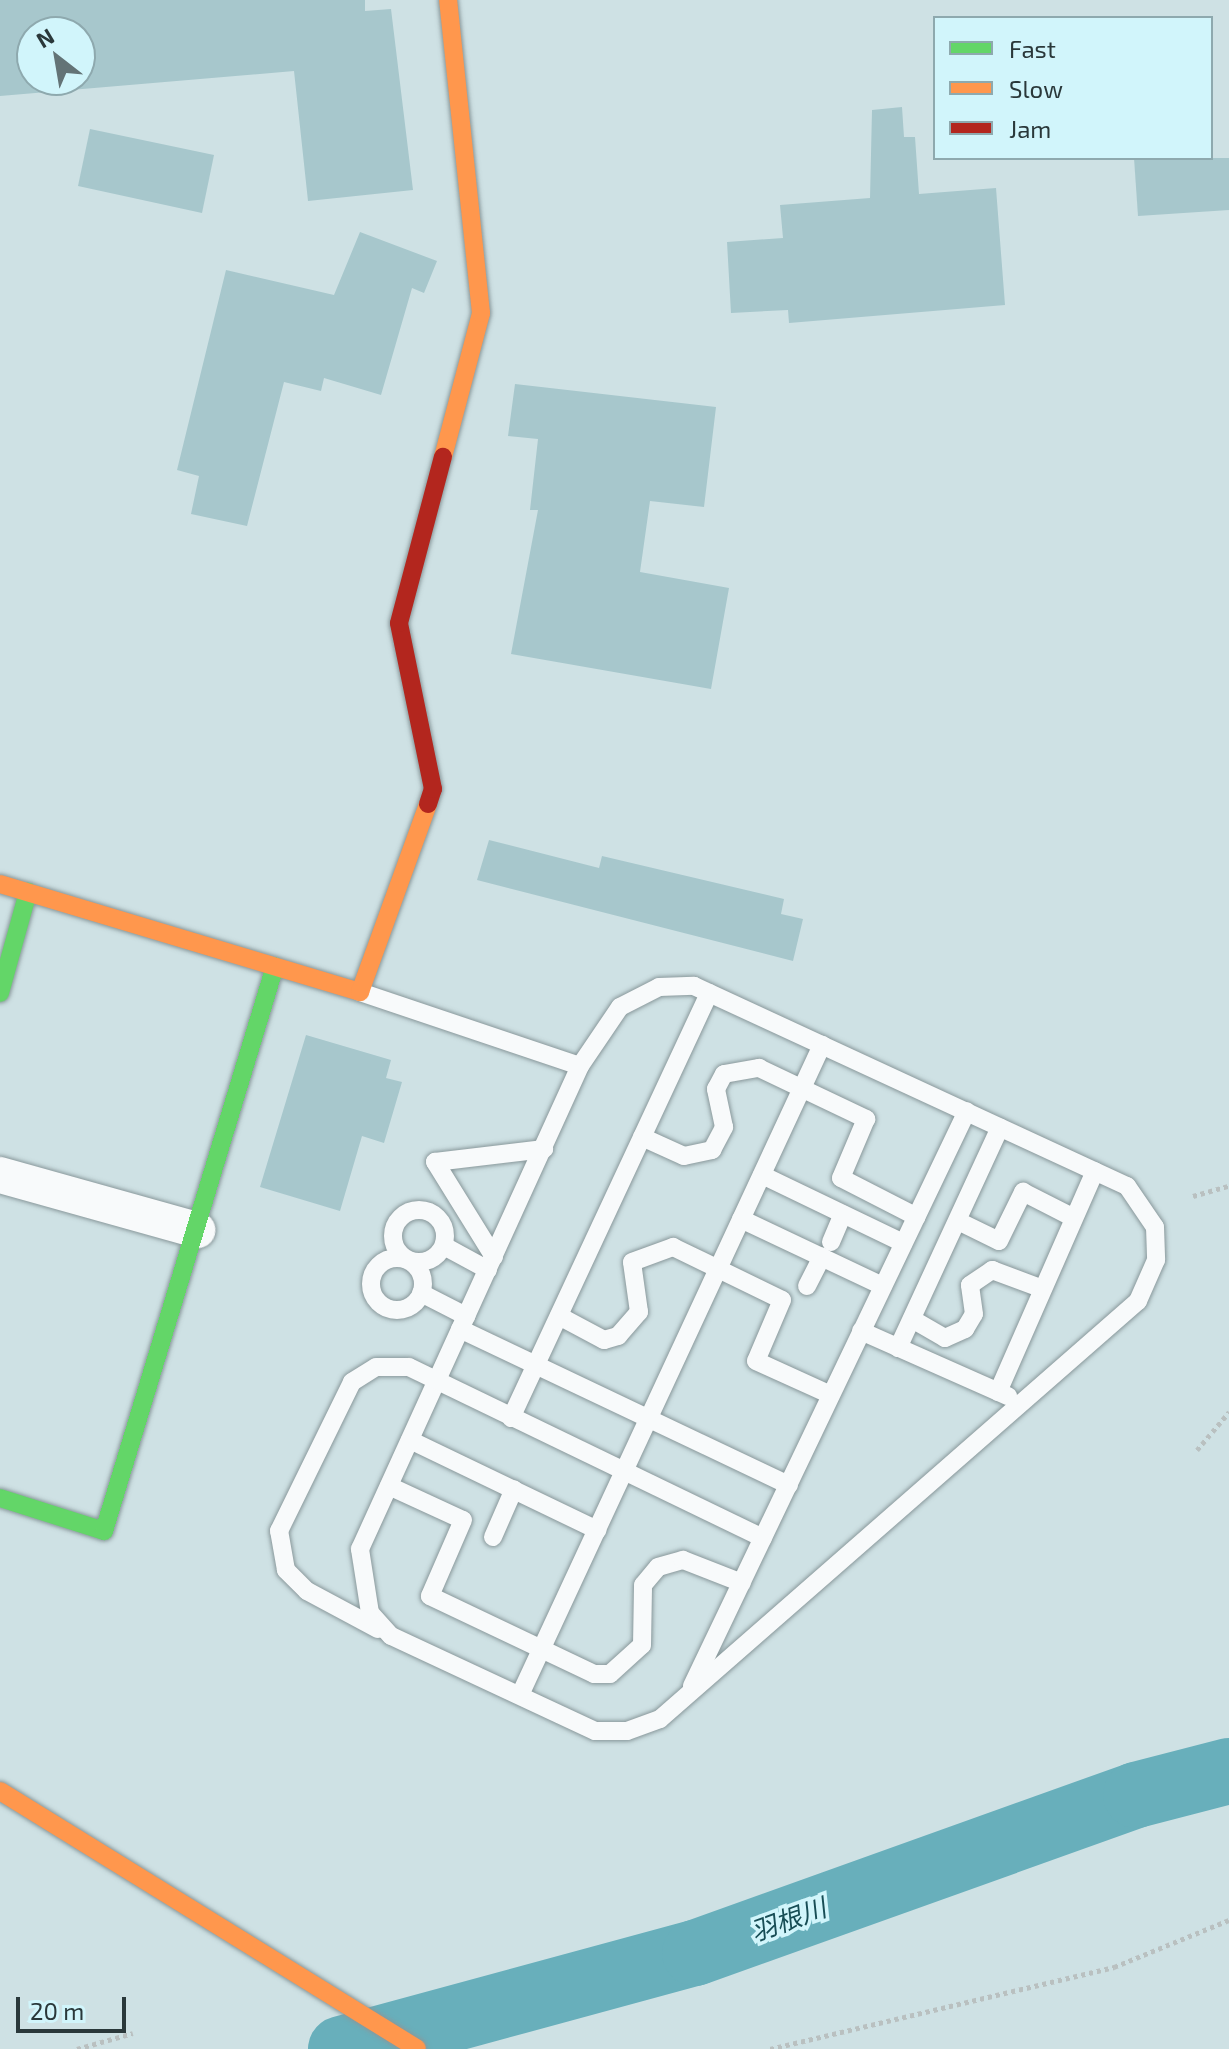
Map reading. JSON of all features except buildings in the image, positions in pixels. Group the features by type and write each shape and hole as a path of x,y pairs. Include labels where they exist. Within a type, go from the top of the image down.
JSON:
{"street":[{"path":"0,884 360,992 433,789 399,623 481,313 448,0"},
{"path":"0,993 28,892"},
{"path":"0,1498 104,1531 275,966"},
{"path":"0,1175 197,1230"},
{"path":"0,1791 417,2049"}],"lane":[{"path":"391,1636 370,1613 359,1577 360,1549 410,1440 436,1381 463,1322 544,1149 580,1066 620,1007 659,987 709,993 1127,1186 1155,1227 1156,1260 1138,1301 660,1719 627,1731 595,1731 391,1636 307,1591 286,1570 279,1531 360,1375 398,1364 436,1381 623,1474 763,1538"},
{"path":"360,992 580,1066"},
{"path":"511,1418 709,993"},
{"path":"520,1695 822,1045"},
{"path":"642,1137 684,1156 712,1150 724,1127 716,1089 739,1067 802,1089 866,1119 841,1178 917,1217"},
{"path":"687,1695 967,1111"},
{"path":"898,1348 960,1222 1000,1127"},
{"path":"491,1263 435,1162 544,1149"},
{"path":"998,1392 1095,1171"},
{"path":"762,1175 903,1243"},
{"path":"960,1222 999,1241 1023,1192 1074,1218"},
{"path":"807,1286 843,1214"},
{"path":"741,1219 826,1250 883,1286"},
{"path":"444,1246 491,1263"},
{"path":"559,1316 604,1340 625,1331 639,1312 632,1262 658,1246 782,1300 756,1361 831,1395"},
{"path":"912,1319 945,1338 965,1329 974,1314 970,1285 992,1270 1043,1289"},
{"path":"421,1293 463,1322 537,1364 789,1485"},
{"path":"861,1331 1022,1402"},
{"path":"410,1440 597,1530"},
{"path":"389,1486 463,1520 430,1596 543,1646 594,1674 610,1674 642,1645 643,1585 658,1567 683,1560 742,1583"},
{"path":"493,1537 514,1489"}],"path":[{"path":"1193,1196 1229,1186"},
{"path":"1197,1450 1229,1412"},
{"path":"770,2049 1114,1967 1229,1920"},
{"path":"77,2049 133,2033"}],"waterway":[{"name":"羽根川","path":"341,2049 695,1953 1136,1795 1229,1771"}],"traffic: fast":[{"path":"0,993 28,892"},
{"path":"0,1498 104,1531 275,966"}],"traffic: slow":[{"path":"443,457 481,313 448,0"},
{"path":"0,884 360,992 428,804"},
{"path":"0,1791 417,2049"}],"traffic: jam":[{"path":"428,804 433,789 399,623 443,457"}]}
